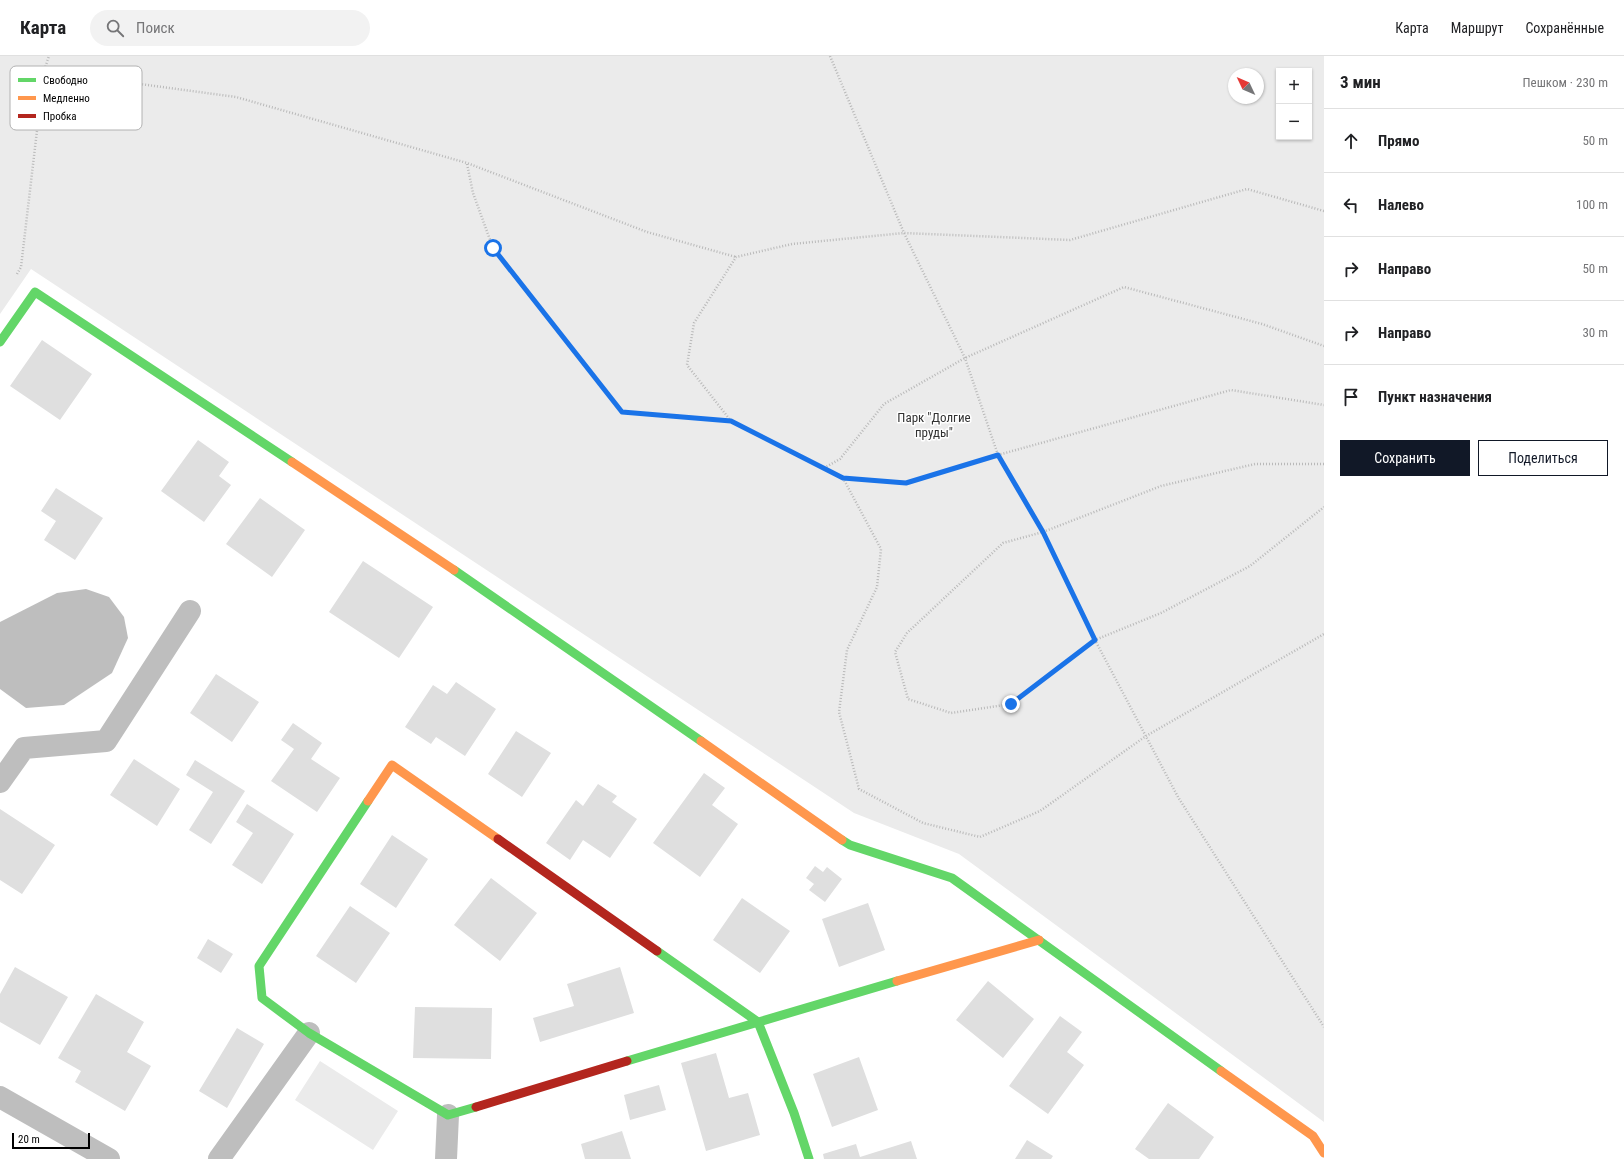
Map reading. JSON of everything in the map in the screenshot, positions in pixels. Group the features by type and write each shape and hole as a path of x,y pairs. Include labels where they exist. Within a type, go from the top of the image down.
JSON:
{"street":[{"path":"0,342 35,292 477,585 850,845 952,878 1313,1136 1324,1154 1323,1159"},
{"path":"0,782 24,748 106,741 190,611"},
{"path":"809,1159 794,1113 758,1022 392,765 260,966 262,998 309,1033 448,1115 758,1022 1039,940"},
{"path":"219,1159 309,1033"},
{"path":"0,1097 109,1159"},
{"path":"446,1159 448,1115"}],"path":[{"path":"46,66 49,56"},
{"path":"830,56 904,233 965,358 998,455 1043,532 1095,640 1178,797 1324,1027"},
{"path":"142,84 236,97 467,163 648,232 736,257 792,244 904,233 1070,240 1246,190 1324,211"},
{"path":"13,279 21,267 37,130"},
{"path":"467,163 473,193 493,248 622,412 731,421 843,478 906,483 998,455 1231,390 1324,405"},
{"path":"731,421 687,365 694,323 736,257"},
{"path":"824,468 840,459 884,404 965,358 1124,287 1262,324 1324,346"},
{"path":"1324,464 1254,464 1161,486 1043,532 1003,543 907,633 895,652 908,699 952,714 1011,704 1095,640 1161,613 1250,566 1324,507"},
{"path":"843,478 881,549 877,588 847,650 839,712 859,789 924,823 980,836 1040,811 1146,736 1324,634"}],"green space":[{"name":"Парк \"Долгие пруды\"","path":"0,56 1324,56 1324,1122 959,854 854,813 31,269 0,314"},
{"path":"320,1061 398,1111 373,1150 295,1100"}],"shaded area":[{"path":"86,589 109,597 124,617 128,638 112,673 64,705 26,708 0,689 0,622 57,593"}],"building":[{"path":"42,340 92,374 60,420 10,386"},
{"path":"198,440 229,462 219,476 231,485 204,522 161,491"},
{"path":"56,488 103,518 75,560 44,540 56,521 41,511"},
{"path":"260,498 305,530 272,577 226,544"},
{"path":"363,561 433,607 399,658 329,612"},
{"path":"216,674 259,702 232,742 190,713"},
{"path":"456,682 496,709 465,756 436,737 431,744 405,727 433,685 447,694"},
{"path":"293,723 322,743 311,759 340,778 317,812 271,781 294,749 281,740"},
{"path":"516,731 551,753 522,797 488,774"},
{"path":"134,759 180,789 157,826 110,795"},
{"path":"195,760 245,791 211,844 189,830 213,792 186,775"},
{"path":"704,773 725,788 712,805 738,824 700,877 653,843"},
{"path":"598,784 617,796 612,802 637,819 610,858 583,840 570,860 546,843 576,800 583,806"},
{"path":"247,804 294,834 262,884 232,865 253,833 236,822"},
{"path":"0,809 55,845 22,894 0,880"},
{"path":"392,835 428,859 396,908 360,884"},
{"path":"815,866 823,872 827,867 842,879 825,902 809,890 814,884 806,878"},
{"path":"491,878 537,913 500,961 454,925"},
{"path":"742,898 790,931 760,973 713,940"},
{"path":"868,903 885,950 839,967 822,919"},
{"path":"350,906 390,933 356,983 316,956"},
{"path":"208,939 233,954 221,973 197,958"},
{"path":"15,967 68,997 40,1045 0,1022 0,994"},
{"path":"620,967 634,1013 540,1042 533,1018 574,1006 567,984"},
{"path":"988,981 1034,1019 1003,1058 956,1020"},
{"path":"96,994 144,1022 127,1052 151,1066 125,1111 75,1082 81,1071 58,1058"},
{"path":"415,1007 492,1008 491,1059 413,1058"},
{"path":"1060,1016 1082,1032 1067,1052 1084,1065 1048,1114 1009,1086"},
{"path":"237,1028 264,1044 227,1108 199,1091"},
{"path":"716,1053 729,1098 748,1093 760,1135 706,1151 681,1063"},
{"path":"859,1057 878,1110 832,1127 813,1074"},
{"path":"659,1085 666,1110 630,1120 624,1095"},
{"path":"1168,1103 1214,1137 1199,1159 1149,1159 1135,1149"},
{"path":"622,1131 631,1159 585,1159 581,1144"},
{"path":"1027,1140 1053,1156 1051,1159 1015,1159"},
{"path":"911,1141 917,1159 824,1159 823,1154 856,1144 860,1157"}],"traffic: fast":[{"path":"0,342 35,292 292,462"},
{"path":"454,570 701,741"},
{"path":"368,801 259,966 262,998 309,1033 448,1115 476,1107"},
{"path":"842,840 850,845 952,878 1221,1071"},
{"path":"657,951 758,1022 794,1113 809,1159"},
{"path":"627,1061 897,981"}],"traffic: slow":[{"path":"292,462 454,570"},
{"path":"701,741 842,840"},
{"path":"368,801 392,765 498,839"},
{"path":"897,981 1039,940"},
{"path":"1221,1071 1313,1136 1324,1153"}],"traffic: jam":[{"path":"498,839 657,951"},
{"path":"476,1107 627,1061"}],"route":[{"path":"493,248 622,412 731,421 843,478 906,483 998,455 1043,532 1095,640 1011,704"}]}
